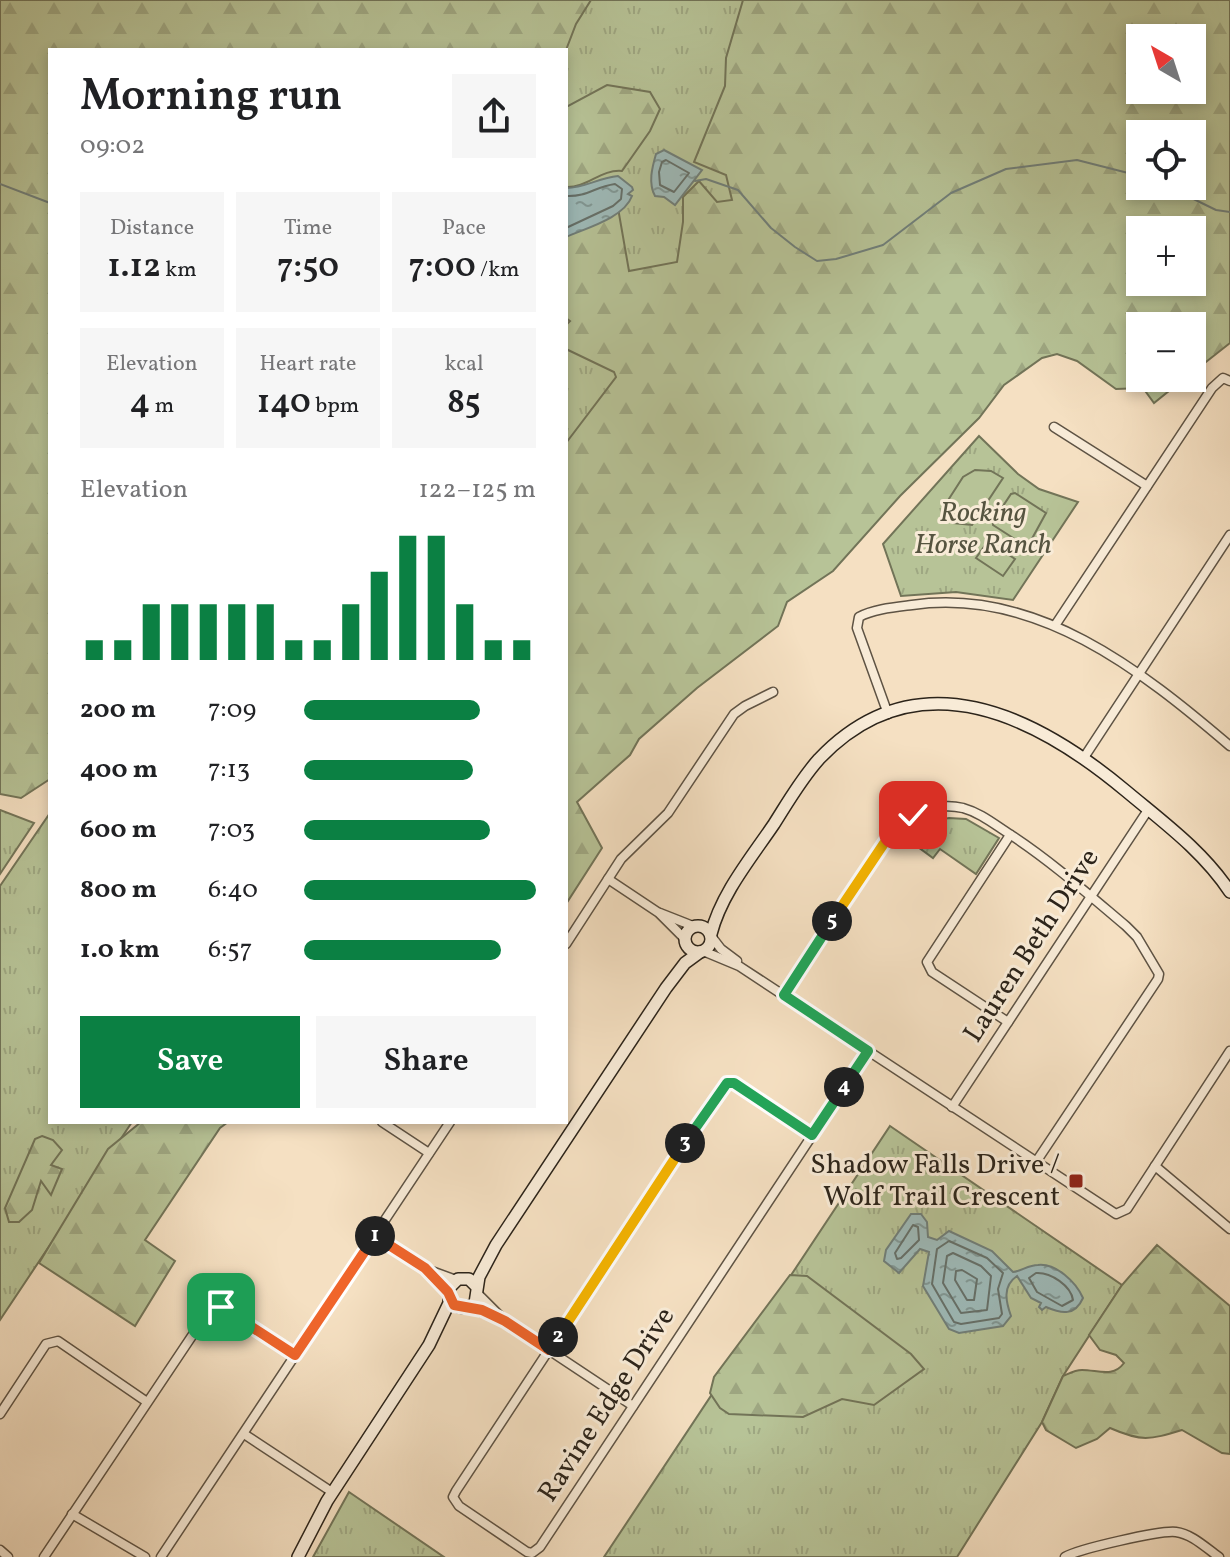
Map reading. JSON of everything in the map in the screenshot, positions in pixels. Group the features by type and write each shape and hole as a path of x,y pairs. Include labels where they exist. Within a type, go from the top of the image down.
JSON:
{"street":[{"path":"1056,624 1217,381 1223,378 1230,381"},
{"path":"1054,427 1147,486"},
{"path":"1083,759 1230,535"},
{"path":"888,714 856,621 863,614 918,604 958,603 1010,610 1056,624 1138,674 1230,746"},
{"path":"568,941 629,848 668,813 734,714 773,692"},
{"path":"298,1557 332,1492 429,1345 452,1317 475,1303 496,1245 666,988 685,963 710,945 711,935 730,891 818,761 849,734 888,714 937,704 989,709 1026,723 1083,759 1148,810 1208,863 1230,892"},
{"path":"784,995 891,833 904,820 933,808 957,807 983,817 1051,862 1137,937 1157,969 1158,979 1036,1162"},
{"name":"Lauren Beth Drive","path":"952,1107 1148,810"},
{"path":"1008,1022 932,972 927,962 1010,835"},
{"path":"608,879 659,913 692,951 739,966 1116,1214 1127,1209 1230,1051"},
{"path":"666,988 687,931 730,891"},
{"path":"659,913 705,928 739,966"},
{"name":"Ravine Edge Drive","path":"549,1350 453,1497 459,1506 532,1553 540,1547 868,1051"},
{"path":"549,1350 722,1087 734,1083 812,1135"},
{"path":"385,1124 429,1153"},
{"path":"161,1557 449,1124"},
{"path":"1155,1166 1230,1229"},
{"path":"376,1235 425,1268 456,1306 505,1321 633,1406"},
{"path":"429,1345 449,1296 450,1285 496,1245"},
{"path":"425,1268 472,1281 505,1321"},
{"path":"44,1557 204,1315 215,1306 295,1355"},
{"path":"0,1414 46,1344 58,1341 147,1402"},
{"path":"244,1434 332,1492"},
{"path":"72,1514 145,1557"},
{"path":"1065,1557 1081,1550 1156,1533 1177,1532 1189,1536 1219,1557"},
{"path":"0,1550 8,1557"}],"green space":[{"path":"0,0 591,0 576,24 567,48 48,48 48,780 21,798 0,794"},
{"path":"290,0 889,0 568,459 568,48 320,48"},
{"path":"743,0 1230,0 1230,343 1206,362 1206,312 1126,312 1126,389 1116,389 1077,361 1057,354 1042,358 1004,385 979,418 900,496 833,571 787,602 778,626 697,688 639,739 630,755 577,802 602,848 568,901 568,440 616,377 614,372 568,350 568,232 618,208 629,271 677,262 683,197 699,181 717,202 732,200 726,175 694,162 725,86 726,58"},
{"path":"607,85 650,92 660,109 650,131 622,171 568,187 568,106"},
{"path":"1146,392 1168,392 1154,403"},
{"name":"Rocking Horse Ranch","path":"979,436 1018,474 1039,489 1078,502 1013,600 956,592 901,596 883,544"},
{"path":"975,470 991,471 1003,478 972,525 953,523 946,519 945,505 963,477"},
{"path":"1015,493 1046,513 1029,544 1024,545 993,525 1011,494"},
{"path":"988,541 1015,559 1003,576 976,558"},
{"path":"0,810 34,823 0,874"},
{"path":"48,816 48,1124 131,1124 0,1320 0,886"},
{"path":"966,819 999,838 976,874 940,849 933,858 907,839 927,822"},
{"path":"139,1124 225,1124 145,1240 175,1261 135,1326 39,1263 108,1149"},
{"path":"890,1126 1122,1285 1063,1376 1042,1422 957,1557 604,1557"},
{"path":"42,1136 53,1140 62,1150 51,1165 62,1169 51,1195 41,1181 32,1210 19,1222 9,1222 5,1208 35,1139"},
{"path":"1157,1245 1230,1306 1230,1454 1222,1453 1182,1430 1146,1438 1110,1428 1097,1439 1076,1448 1046,1430 1042,1422 1063,1376 1079,1370 1110,1372 1124,1363 1116,1355 1100,1350 1089,1335 1122,1285"},
{"path":"790,1275 807,1276 911,1354 924,1369 874,1405 842,1399 803,1417 729,1414 720,1408 710,1393 714,1377"},
{"path":"349,1492 444,1557 313,1557"}],"water":[{"path":"664,150 702,170 675,205 664,197 655,196 652,186 656,154"},
{"path":"618,176 632,187 628,204 604,221 568,236 568,188"},
{"path":"911,1214 921,1214 927,1222 928,1237 937,1240 949,1231 992,1251 1013,1272 1034,1265 1058,1270 1076,1286 1083,1298 1080,1304 1068,1312 1046,1307 1042,1310 1039,1307 1041,1303 1031,1298 1017,1276 1007,1289 1011,1316 1003,1326 959,1333 949,1329 923,1286 929,1252 920,1249 899,1273 884,1261 886,1250"}],"waterway":[{"path":"695,181 706,179 738,190 771,228 817,261 836,259 883,245 951,193 1006,169 1077,160 1126,172"},
{"path":"0,184 48,202"},
{"path":"1196,200 1216,210 1230,212"}],"place":[{"name":"Shadow Falls Drive / Wolf Trail Crescent","path":"1076,1181"}],"route":[{"path":"221,1307 295,1355 376,1235 425,1268 442,1284 454,1305 482,1310 549,1350 722,1087 734,1083 812,1135 868,1051 784,995 891,833 913,815"}]}
